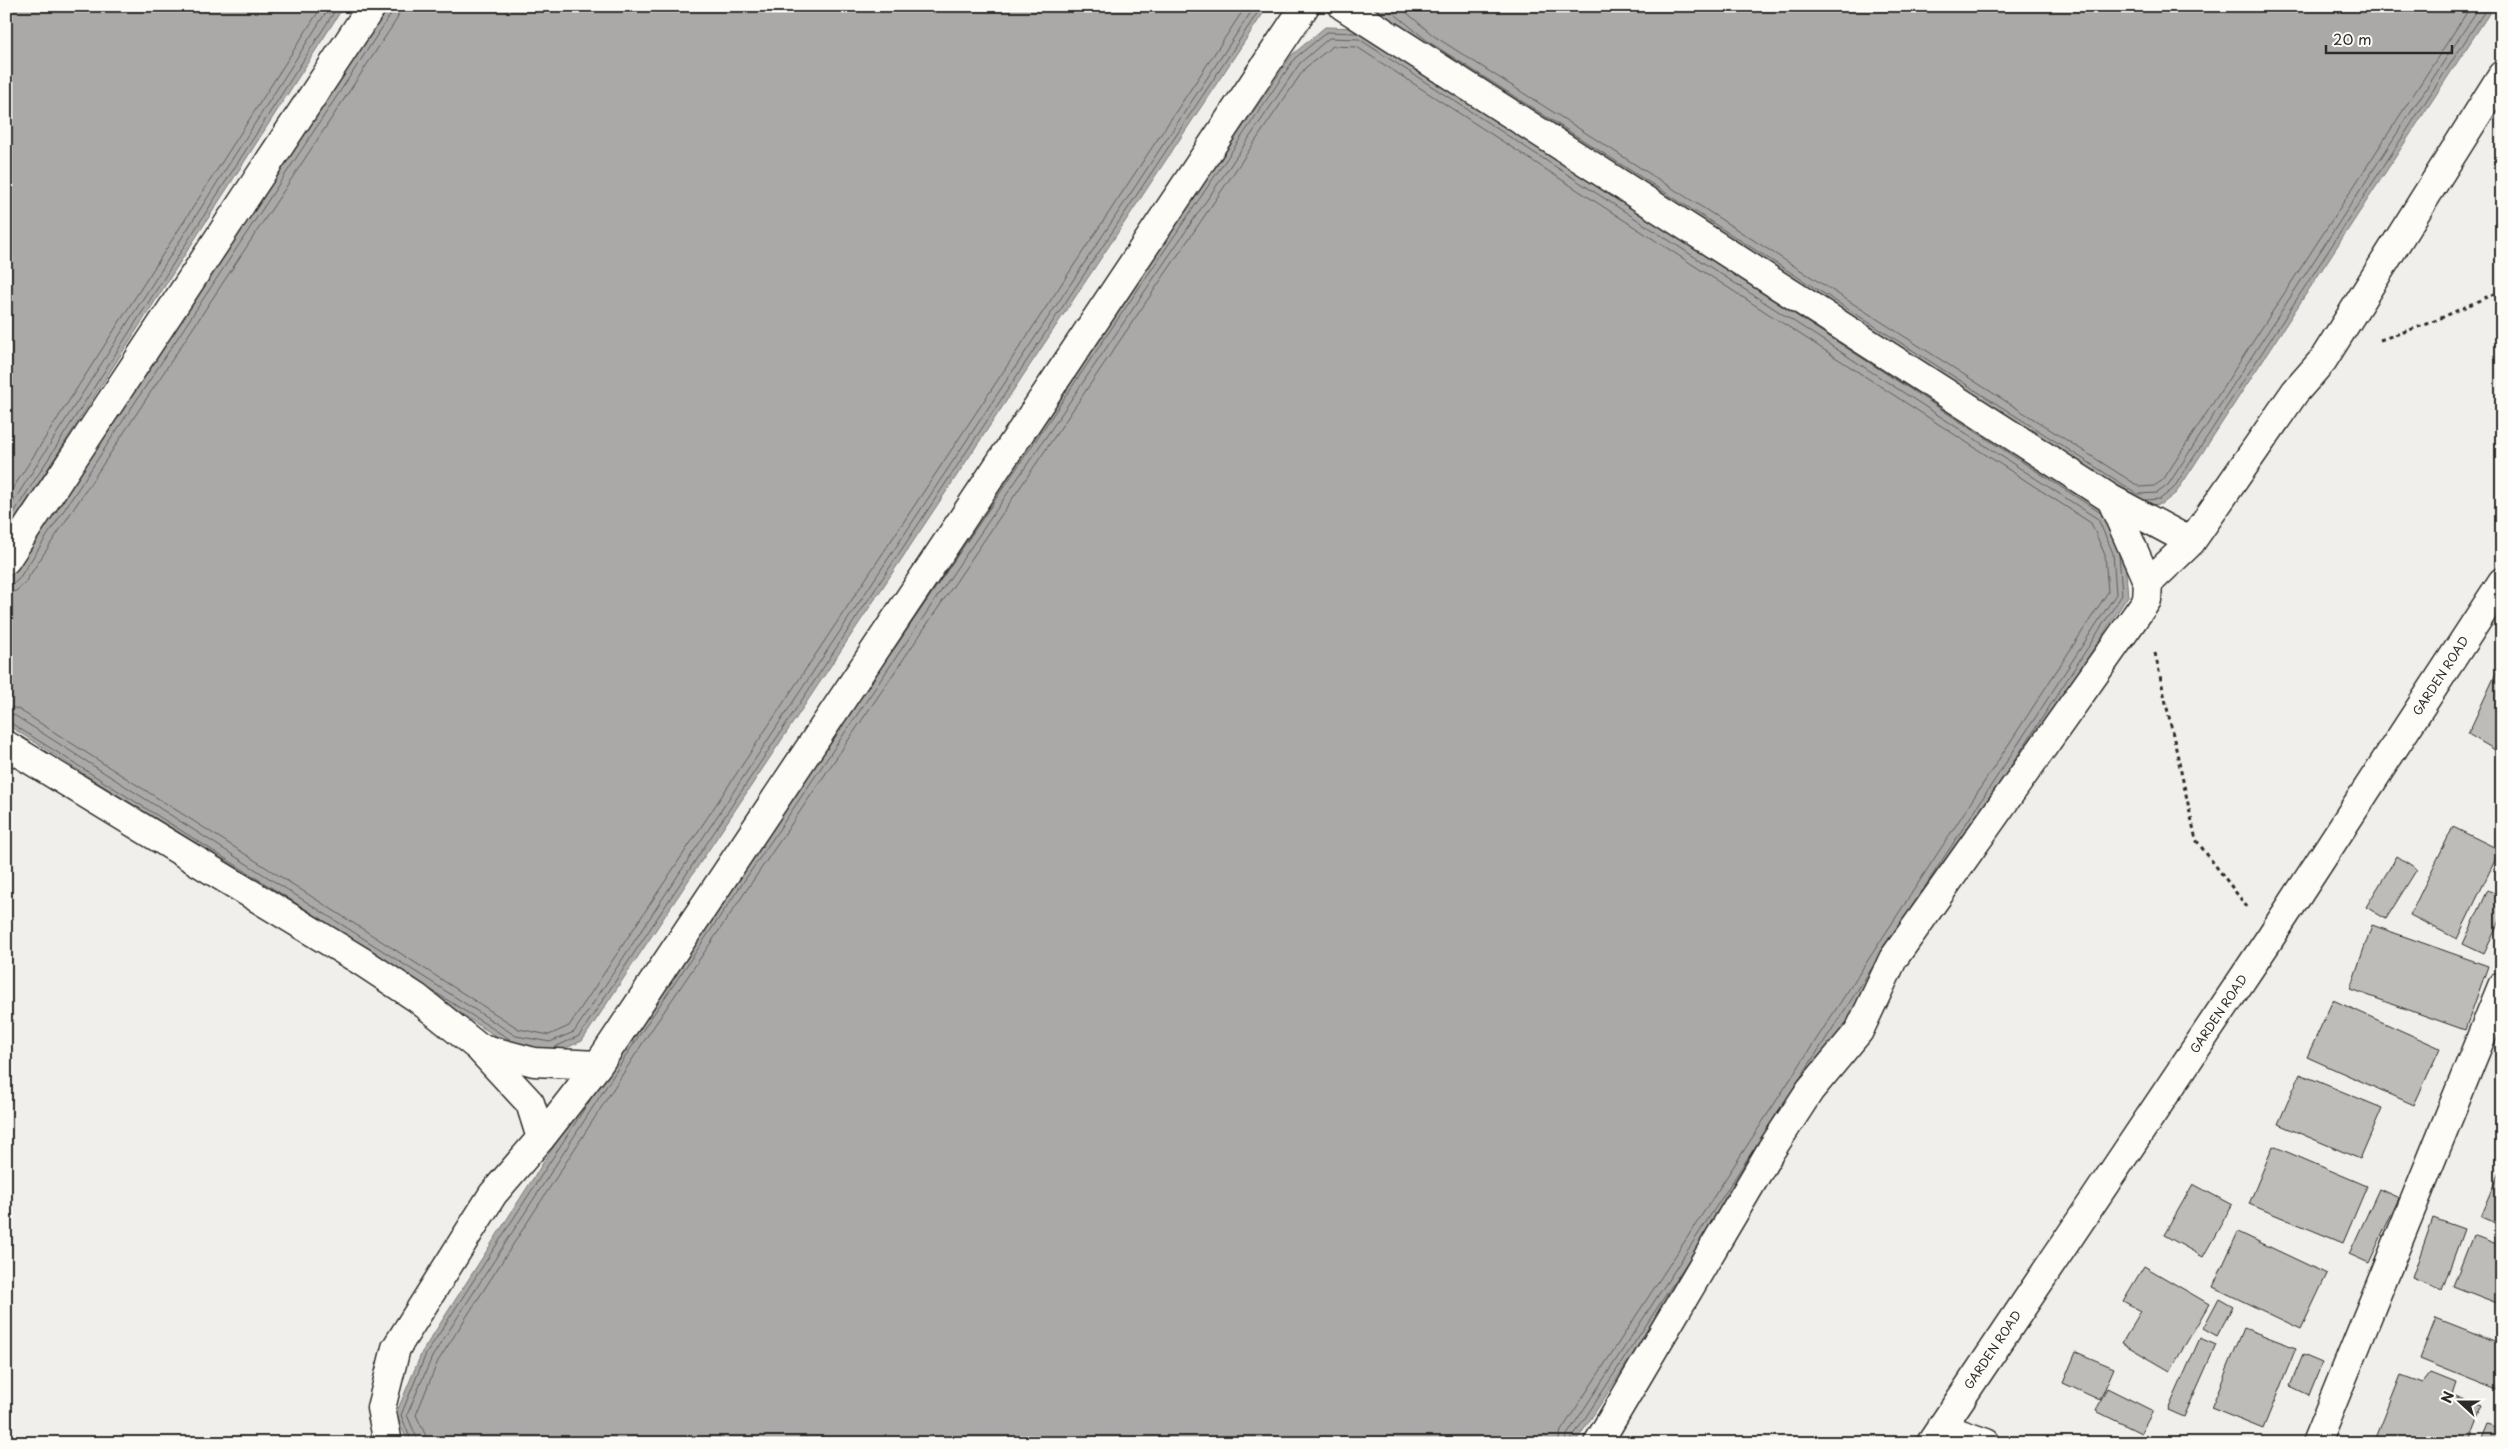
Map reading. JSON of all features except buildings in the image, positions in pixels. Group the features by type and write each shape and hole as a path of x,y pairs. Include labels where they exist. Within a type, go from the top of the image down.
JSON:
{"street":[{"path":"6,560 372,6"},
{"path":"388,1443 381,1408 396,1348 493,1194 541,1138 598,1065 1306,6"},
{"path":"1343,6 2111,499 2191,542"},
{"path":"1598,1443 1771,1150 1810,1090 1859,1031 1893,959 2147,592 2191,542 2295,392 2323,360 2502,75"},
{"path":"2111,499 2147,592"},
{"name":"GARDEN ROAD","path":"1936,1435 2270,938 2502,582"},
{"path":"6,746 362,961 417,998 478,1047 530,1103 541,1138"},
{"path":"2316,1443 2502,986"},
{"path":"478,1047 534,1062 598,1065"},
{"path":"1936,1435 1986,1443"}],"path":[{"path":"2376,341 2430,322 2502,290"},
{"path":"2147,592 2151,635 2196,840 2270,938"}],"water":[{"path":"6,6 344,6 6,534"},
{"path":"383,6 1268,6 582,1041 552,1054 513,1047 6,724 6,577"},
{"path":"1375,6 2494,6 2176,493 2162,504 2135,506 1388,23"},
{"path":"1325,27 1362,28 2107,511 2124,550 2128,596 1575,1443 409,1443 395,1416 422,1352 630,1027 1292,55"}]}
